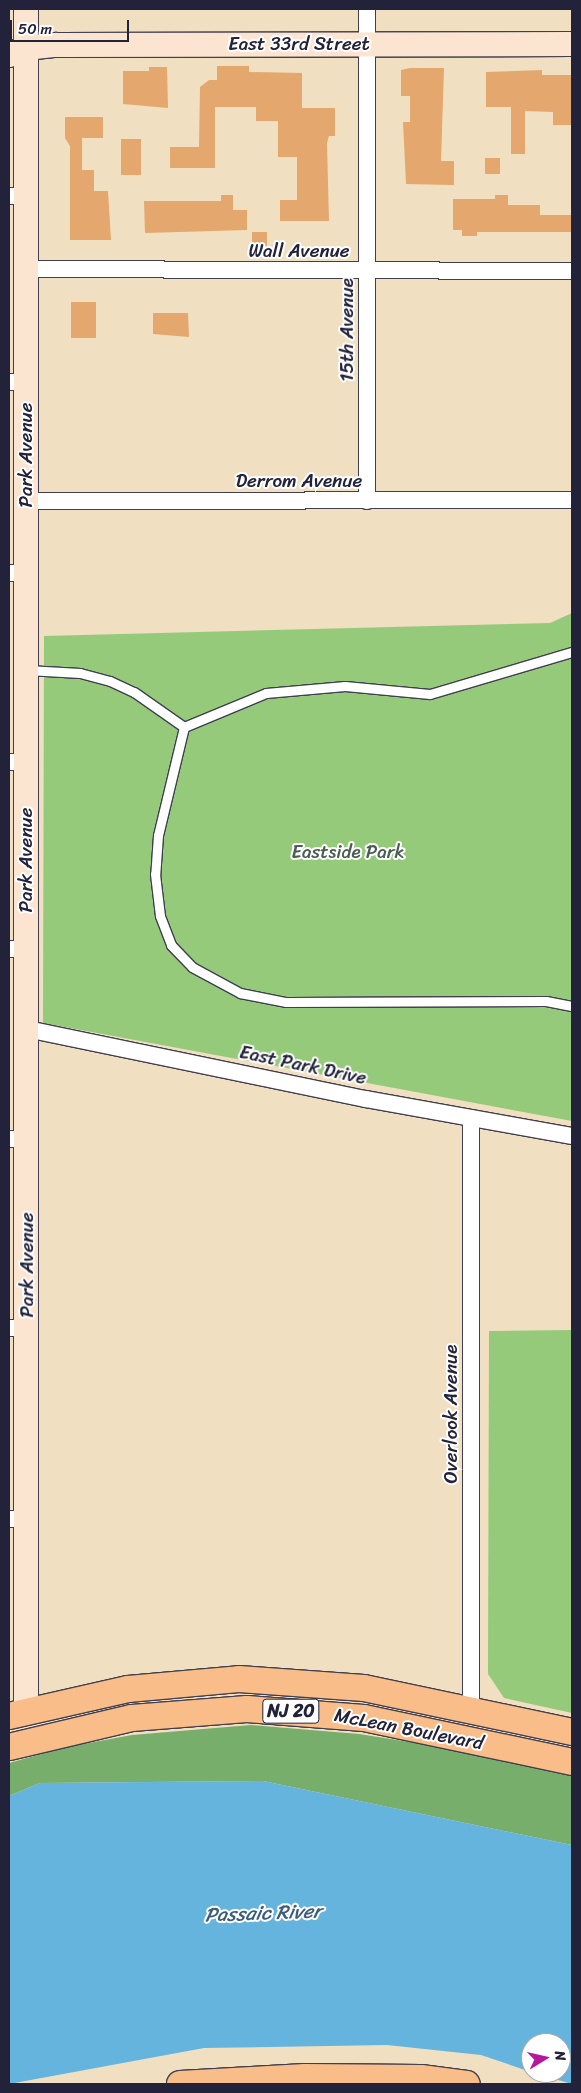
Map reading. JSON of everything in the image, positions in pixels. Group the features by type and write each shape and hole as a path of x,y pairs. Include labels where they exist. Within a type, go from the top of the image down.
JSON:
{"main road":[{"name":"McLean Boulevard","path":"18,1714 128,1689 239,1679 364,1688 572,1732"},
{"name":"McLean Boulevard","path":"9,1747 132,1718 188,1712 257,1710 364,1718 572,1762"},
{"path":"180,2084 305,2077 421,2078 467,2084"}],"street":[{"name":"Park Avenue","path":"18,1714 18,1139 27,1029 18,949 18,762 26,670 17,573 26,501 17,382 26,269 17,196 17,52 26,9"},
{"name":"15th Avenue","path":"367,9 367,501"},
{"name":"East 33rd Street","path":"17,52 56,45 572,44"},
{"name":"Wall Avenue","path":"26,269 572,270"},
{"name":"Derrom Avenue","path":"26,501 572,500"},
{"name":"East Park Drive","path":"27,1029 471,1118 572,1136"},
{"name":"Overlook Avenue","path":"471,1118 471,1710"}],"lane":[{"path":"184,727 266,693 346,686 430,694 572,652"},
{"path":"26,670 72,672 110,681 134,692 184,727"},
{"path":"184,727 158,835 155,874 160,916 171,945 192,967 240,993 286,1002 546,1000 572,1006"}],"green space":[{"name":"Eastside Park","path":"572,613 572,1121 43,1023 44,636 550,623"},
{"path":"572,1330 572,1713 504,1698 488,1674 489,1331"},
{"path":"251,1725 359,1734 505,1757 572,1773 572,1845 263,1781 40,1783 9,1796 9,1763 67,1747 132,1735"}],"water":[{"name":"Passaic River","path":"263,1781 572,1845 572,2084 569,2083 571,2083 571,2033 521,2033 521,2069 481,2055 387,2045 204,2048 9,2084 9,1796 40,1783"}],"building":[{"path":"217,66 249,66 249,72 302,73 302,108 335,108 335,136 329,136 327,143 329,221 280,221 280,200 297,200 297,157 278,157 278,121 256,121 256,107 215,107 215,168 170,168 170,147 199,147 200,87 209,80 217,80"},
{"path":"149,67 167,67 168,108 123,104 123,71 149,71"},
{"path":"410,68 444,68 441,161 454,161 454,185 406,184 403,122 410,122 410,96 401,96 401,70"},
{"path":"542,70 542,75 572,75 572,125 553,125 553,112 525,111 525,154 511,154 511,107 486,107 486,72"},
{"path":"65,117 103,117 103,138 82,138 82,170 94,170 94,191 108,191 111,240 70,240 70,146 65,138"},
{"path":"121,139 141,139 141,175 121,175"},
{"path":"485,158 500,158 500,174 485,174"},
{"path":"221,195 233,195 233,210 247,210 247,230 145,233 144,201 221,201"},
{"path":"495,195 508,195 508,205 540,205 540,215 572,215 572,232 477,232 477,236 462,236 462,230 453,230 453,199 495,199"},
{"path":"252,232 267,232 267,246 252,246"},
{"path":"71,302 96,302 96,338 71,338"},
{"path":"153,313 188,313 189,337 153,334"}]}
